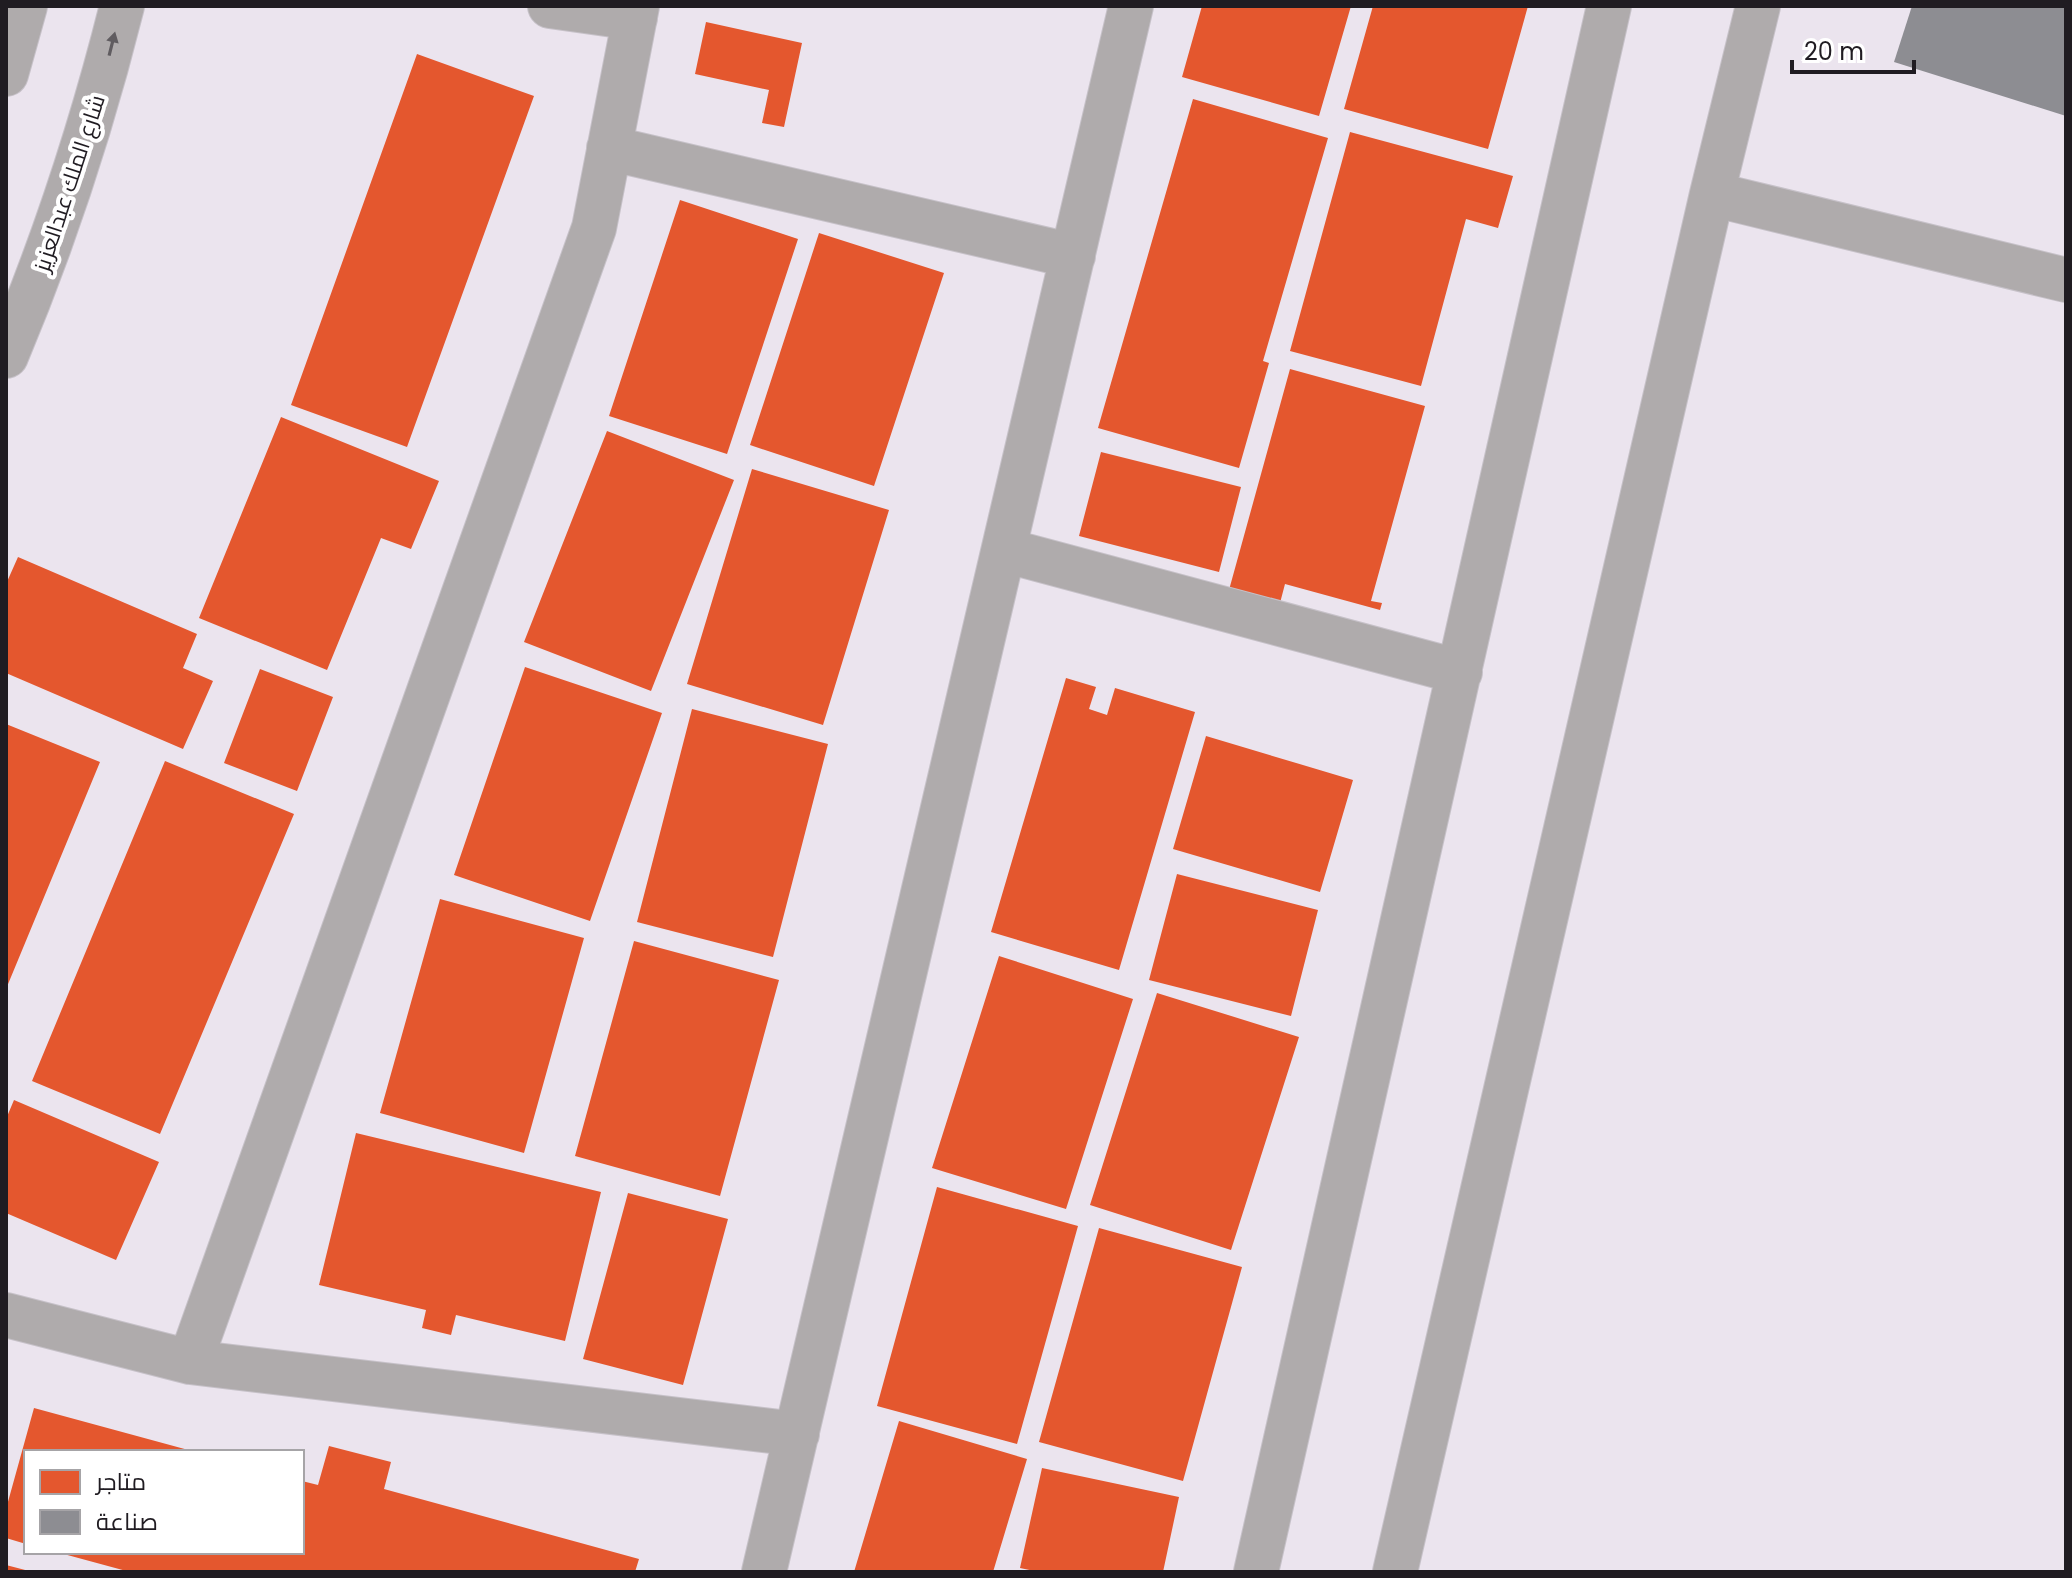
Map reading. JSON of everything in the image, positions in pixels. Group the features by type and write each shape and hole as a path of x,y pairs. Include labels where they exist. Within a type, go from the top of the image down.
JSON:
{"street":[{"path":"6,74 25,6"},
{"name":"شارع الملك عبدالعزيز","path":"6,356 69,192 105,76 122,6"},
{"path":"190,1362 594,228 636,12 550,6"},
{"path":"764,1572 1131,6"},
{"path":"1256,1572 1609,6"},
{"path":"1395,1572 1758,6"},
{"path":"609,148 1073,256"},
{"path":"1712,194 2066,280"},
{"path":"1004,550 1460,672"},
{"path":"6,1315 190,1362 797,1434"}],"building: متاجر":[{"path":"1202,6 1351,6 1319,116 1182,77"},
{"path":"1373,6 1528,6 1488,149 1344,109"},
{"path":"706,22 802,43 784,127 762,123 769,90 695,74"},
{"path":"417,54 534,96 407,447 291,405"},
{"path":"1193,99 1328,138 1263,361 1269,363 1239,468 1098,428"},
{"path":"1350,132 1513,176 1498,228 1466,219 1421,386 1290,351"},
{"path":"680,200 798,239 727,454 609,416"},
{"path":"819,233 944,273 874,486 750,445"},
{"path":"1290,369 1425,406 1371,601 1382,603 1380,610 1285,584 1280,603 1229,590"},
{"path":"281,417 439,481 411,549 381,538 327,670 199,618"},
{"path":"607,431 734,480 651,691 524,642"},
{"path":"1101,452 1241,487 1219,572 1079,536"},
{"path":"752,469 889,510 823,725 687,684"},
{"path":"18,557 197,634 183,668 213,681 183,749 6,673 6,584"},
{"path":"525,667 662,713 590,921 454,875"},
{"path":"260,669 333,697 297,791 224,763"},
{"path":"1066,678 1096,687 1089,709 1107,715 1115,688 1195,712 1119,970 991,932"},
{"path":"692,709 828,744 773,957 637,922"},
{"path":"6,724 100,762 6,989"},
{"path":"1206,736 1353,780 1320,892 1173,849"},
{"path":"165,761 294,814 160,1134 32,1081"},
{"path":"1177,874 1318,910 1291,1016 1149,980"},
{"path":"440,899 584,938 524,1153 380,1113"},
{"path":"634,941 779,980 720,1196 575,1156"},
{"path":"999,956 1133,999 1066,1209 932,1168"},
{"path":"1157,993 1299,1037 1231,1250 1090,1205"},
{"path":"14,1100 159,1162 116,1260 6,1213 6,1119"},
{"path":"356,1133 601,1192 565,1341 456,1315 451,1335 422,1328 426,1310 319,1285"},
{"path":"937,1187 1078,1226 1017,1444 877,1406"},
{"path":"628,1193 728,1219 683,1385 583,1359"},
{"path":"1099,1228 1242,1267 1183,1481 1039,1442"},
{"path":"34,1408 188,1450 24,1450 24,1543 6,1538 6,1509"},
{"path":"899,1421 1027,1459 993,1572 854,1572"},
{"path":"329,1446 391,1462 384,1489 639,1559 635,1572 130,1572 64,1554 304,1554 304,1482 318,1485"},
{"path":"1042,1468 1179,1497 1163,1572 1039,1572 1020,1568"},
{"path":"6,1565 29,1571 29,1572 6,1572"}],"building: صناعة":[{"path":"1912,6 2066,6 2066,116 1894,62"}]}
